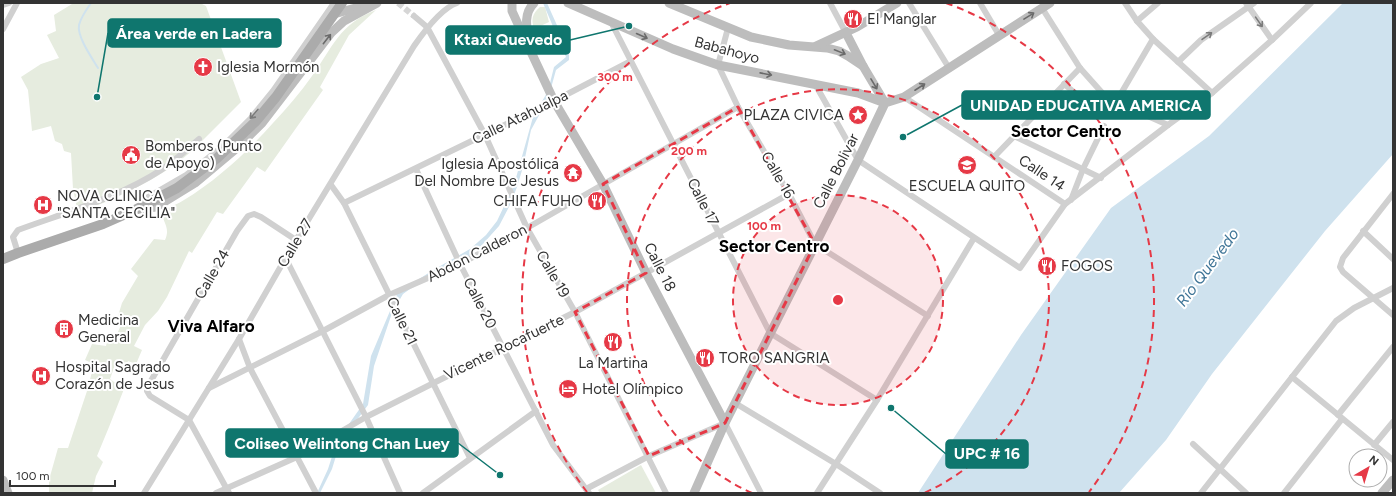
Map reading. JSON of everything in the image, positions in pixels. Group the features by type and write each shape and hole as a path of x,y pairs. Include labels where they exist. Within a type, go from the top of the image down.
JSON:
{"main road":[{"path":"3,259 103,224 139,208 177,188 216,159 256,121 276,96 342,3"},
{"path":"334,14 373,3"},
{"path":"139,208 156,207 195,183 214,168 262,123 331,33 344,21 378,3"},
{"name":"Calle 18","path":"512,3 512,11 554,101 603,184 646,273 725,423"},
{"path":"523,3 528,3"},
{"name":"Calle 18","path":"532,54 526,23 529,11 534,3"},
{"name":"Babahoyo","path":"568,3 673,49 718,65 858,92 885,102"},
{"path":"668,3 680,6 751,37 779,44 814,46 839,51 863,66"},
{"path":"814,46 846,33 896,3"},
{"path":"846,33 863,66 885,102 904,97 1046,5"},
{"name":"Calle Bolivar","path":"694,493 725,423 858,160 885,102"},
{"path":"3,480 8,493"},
{"path":"1382,493 1393,480"}],"street":[{"path":"3,5 9,3"},
{"path":"3,29 17,3"},
{"path":"139,208 148,197 186,175 222,147 251,118 273,91 334,3"},
{"name":"Calle 27","path":"144,493 239,339 296,240 331,185 414,46 427,27 451,5 457,3"},
{"path":"830,3 846,33"},
{"path":"909,3 949,68"},
{"path":"980,3 999,35"},
{"path":"1125,3 1137,21 1153,39 1212,93"},
{"path":"1137,21 1158,3"},
{"path":"1178,62 1202,40 1247,5 1254,3"},
{"path":"815,84 858,160 1021,268 1065,204 1212,93 1272,40 1310,3"},
{"path":"1046,5 1080,68 1105,96 1168,125"},
{"path":"1247,5 1272,40"},
{"name":"Calle 19","path":"414,16 427,27 485,135 527,228 575,312 649,456 666,493"},
{"name":"Calle 17","path":"611,22 770,333"},
{"path":"718,65 728,28"},
{"path":"1116,102 1153,39"},
{"name":"Calle Atahualpa","path":"344,203 554,101 631,61"},
{"name":"Calle 16","path":"718,65 738,107 789,194 815,244"},
{"path":"994,157 1080,68"},
{"path":"1064,84 1096,110 1105,96"},
{"name":"Calle 14","path":"904,97 1065,204"},
{"name":"Abdon Calderon","path":"209,388 323,331 389,295 460,264 527,228 738,107"},
{"path":"1071,200 1083,169 1104,126"},
{"path":"1014,136 1101,178"},
{"path":"18,253 13,237 18,230 109,196 134,185 162,170 199,139"},
{"name":"Calle 20","path":"416,169 460,264 554,445 587,491"},
{"name":"Calle 21","path":"331,185 344,203 470,458"},
{"name":"Vicente Rocafuerte","path":"216,493 227,491 298,457 366,417 575,312 789,194"},
{"path":"1393,194 1364,231 1340,267 1342,271 1393,315"},
{"name":"Calle 24","path":"227,491 189,420 150,396 147,391 148,386 237,231 248,216 254,214 261,217 296,240"},
{"path":"1364,231 1393,259"},
{"path":"817,493 877,400 974,238"},
{"path":"815,244 928,316"},
{"path":"286,258 366,417 400,493"},
{"path":"1201,493 1339,318 1354,308 1393,288"},
{"path":"770,333 877,400"},
{"path":"239,339 250,368 316,493"},
{"path":"1284,493 1393,347"},
{"path":"1292,377 1393,460"},
{"path":"735,403 836,464 880,493"},
{"path":"423,493 536,411"},
{"path":"1374,445 1393,422"},
{"path":"587,491 649,456 725,423"},
{"name":"Calle 18","path":"725,423 761,493"},
{"path":"1192,444 1246,493"}],"highlighted area":[{"path":"738,107 815,244 725,423 649,456 575,312 646,273 603,184"}],"shaded area":[{"path":"72,3 200,3 206,6 241,102 193,150 167,170 138,187 78,213 73,189 71,153 64,151 62,144 55,141 51,126 32,131 28,90 21,77 41,64 59,58 47,35 56,31 54,15"},
{"path":"540,7 545,7 549,22 534,29 533,17 535,12"},
{"path":"376,10 349,35 320,87 323,90 265,172 257,167 223,214 217,212 192,253 189,251 167,297 158,311 145,325 134,346 142,350 136,364 128,361 124,370 115,365 110,379 124,389 97,456 103,462 96,476 92,493 49,493 49,480 58,448 68,448 87,391 94,364 85,360 92,344 106,346 108,337 115,339 123,320 118,316 122,303 138,276 131,269 154,239 165,240 167,235 163,217 165,210 208,184 242,155 263,134 298,94 345,29 353,22"},
{"path":"641,465 656,493 600,493 598,490"}],"water":[{"path":"543,3 547,3 569,52 569,60 556,70 548,99 531,130 523,167 510,205 499,226 482,245 464,260 403,294 392,313 374,366 368,405 340,443 332,469 320,493 317,493 328,469 337,441 363,404 371,356 398,292 470,249 486,235 497,221 514,185 533,117 548,91 554,67 566,57"},
{"name":"Río Quevedo","path":"1343,3 1393,3 1393,154 1325,231 1212,374 1166,440 1119,493 918,493 1021,335 1111,208 1209,136"}],"waterway":[{"path":"91,3 81,19 79,30 80,35 98,68"}],"tunnel":[{"path":"398,3 414,16"}],"place":[{"name":"El Manglar","path":"853,19"},
{"name":"Ktaxi Quevedo","path":"629,26"},
{"name":"Iglesia Mormón","path":"203,67"},
{"name":"Área verde en Ladera","path":"97,97"},
{"name":"PLAZA CIVICA","path":"858,115"},
{"name":"UNIDAD EDUCATIVA AMERICA","path":"903,137"},
{"name":"Bomberos (Punto de Apoyo)","path":"131,155"},
{"name":"ESCUELA QUITO","path":"967,165"},
{"name":"Iglesia Apostólica Del Nombre De Jesus","path":"573,173"},
{"name":"CHIFA FUHO","path":"597,201"},
{"name":"NOVA CLINICA \"SANTA CECILIA\"","path":"43,205"},
{"name":"FOGOS","path":"1047,266"},
{"name":"Medicina General","path":"64,329"},
{"name":"La Martina","path":"613,342"},
{"name":"TORO SANGRIA","path":"705,358"},
{"name":"Hospital Sagrado Corazón de Jesus","path":"41,376"},
{"name":"Hotel Olímpico","path":"568,389"},
{"name":"UPC # 16","path":"891,408"},
{"name":"Coliseo Welintong Chan Luey","path":"500,475"}],"district":[{"name":"Sector Centro","path":"1066,131"},
{"name":"Sector Centro","path":"774,246"},
{"name":"Viva Alfaro","path":"211,326"}]}
